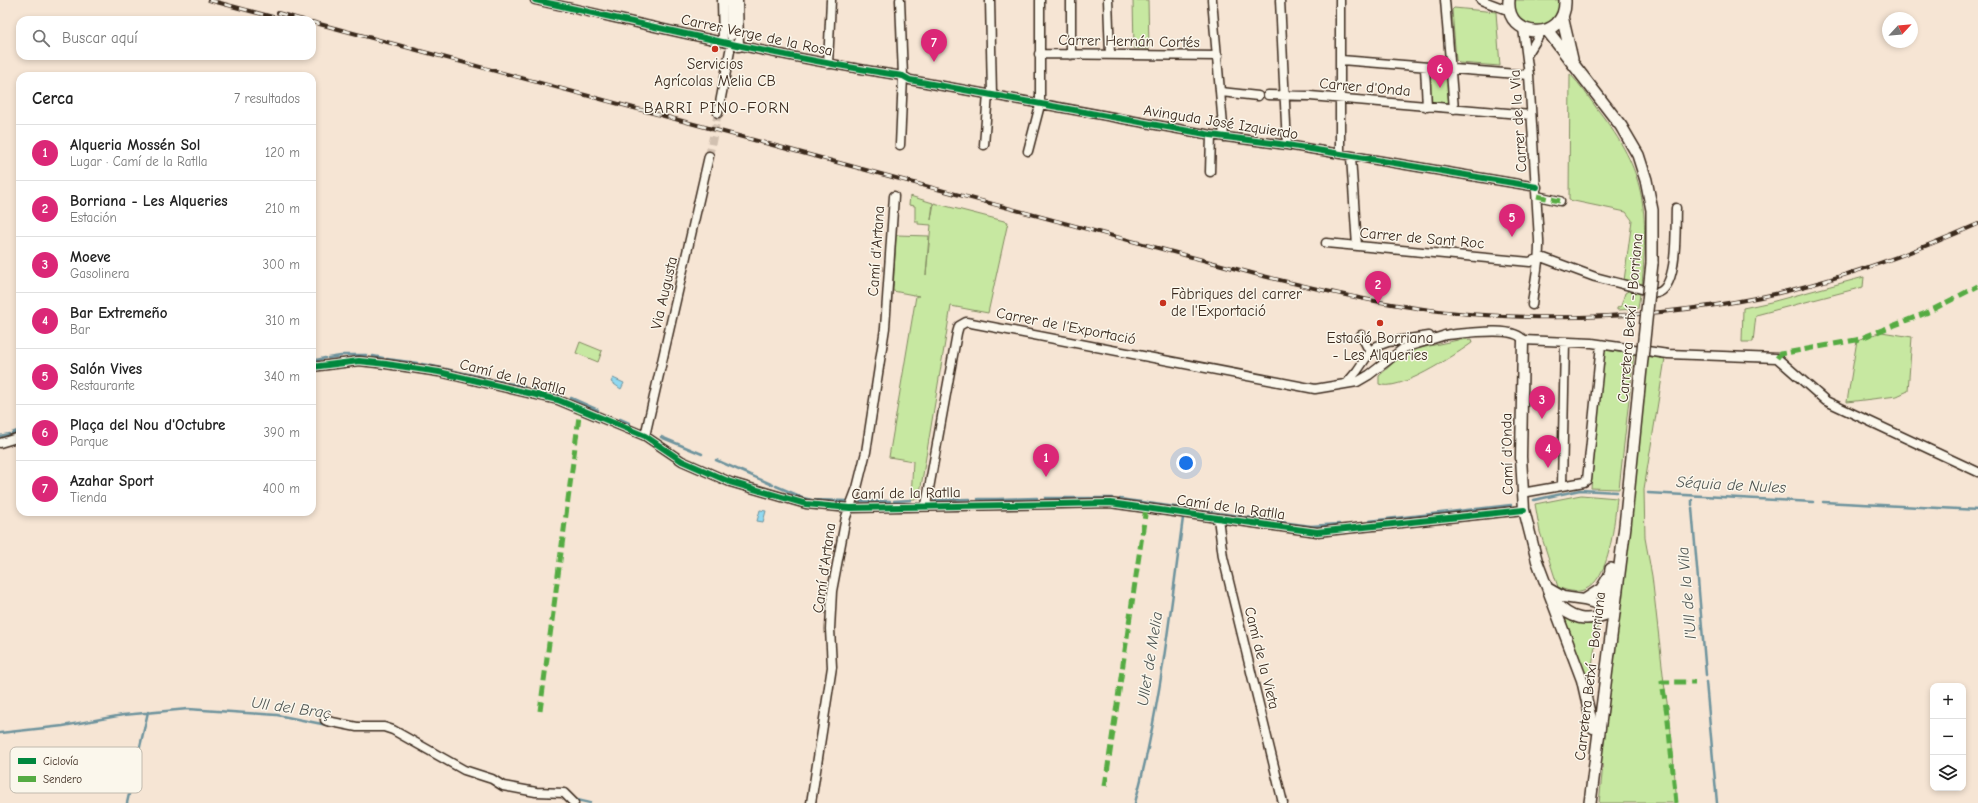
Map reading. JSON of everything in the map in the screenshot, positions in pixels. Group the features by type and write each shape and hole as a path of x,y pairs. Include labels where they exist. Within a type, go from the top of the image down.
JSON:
{"main road":[{"path":"1510,6 1515,21 1523,28 1529,30 1545,30 1553,26 1562,16 1565,0"},
{"name":"Carretera Betxí - Borriana","path":"1562,16 1572,62"},
{"name":"Carretera Betxí - Borriana","path":"1545,30 1572,62 1626,135 1641,164 1648,187 1652,214 1652,263 1641,368 1620,559 1592,773"},
{"name":"Carretera Betxí - Borriana","path":"1592,773 1593,728 1611,570 1626,504"},
{"path":"1590,803 1592,773"}],"street":[{"name":"Carrer Verge de la Rosa","path":"535,0 723,42 739,47 828,64 903,76"},
{"path":"722,0 723,42"},
{"path":"730,0 731,36"},
{"path":"738,0 739,47"},
{"path":"828,64 831,0"},
{"path":"900,0 903,76 900,145"},
{"path":"984,145 990,94 990,0"},
{"path":"1028,151 1040,105 1040,0"},
{"path":"1071,0 1071,55"},
{"path":"1108,0 1110,55"},
{"path":"1212,0 1224,137"},
{"path":"1280,0 1288,145"},
{"path":"1340,0 1340,154"},
{"path":"1445,0 1452,69 1454,109"},
{"path":"1485,0 1510,6"},
{"name":"Carrer de la Via","path":"1523,28 1529,75 1537,196 1539,259 1534,276 1532,305"},
{"name":"Carrer de la Via","path":"1527,55 1545,30"},
{"path":"718,113 730,51"},
{"name":"Carrer Hernán Cortés","path":"1039,54 1218,56"},
{"path":"1341,60 1529,75"},
{"path":"1425,67 1427,107"},
{"name":"Avinguda José Izquierdo","path":"903,76 910,80 990,94 1040,105 1210,135 1288,145 1351,157 1536,187"},
{"path":"1220,92 1258,96"},
{"name":"Carrer d'Onda","path":"1268,94 1531,115"},
{"path":"1210,135 1210,172"},
{"name":"Via Augusta","path":"645,436 709,156"},
{"path":"1351,157 1357,246"},
{"name":"Camí d'Artana","path":"811,803 832,667 830,629 832,591 846,517 857,488 866,452 885,328 894,196"},
{"path":"1537,196 1560,201"},
{"name":"Carrer de Sant Roc","path":"1326,244 1528,262 1541,257 1595,277 1653,293 1664,291 1668,284 1674,264 1676,208"},
{"name":"Carrer de l'Exportació","path":"926,505 957,333 959,326 966,322 1309,389 1322,389 1350,381"},
{"path":"1350,381 1368,354 1377,346 1388,342 1466,332 1513,333 1521,336 1523,340 1601,345 1668,354 1777,358 1826,401 1978,472"},
{"path":"1350,381 1363,379 1404,348 1449,334"},
{"path":"1361,336 1368,354 1368,366 1375,370"},
{"name":"Camí d'Onda","path":"1523,340 1522,493 1524,510 1537,561 1553,599 1582,680 1593,728"},
{"path":"1388,342 1392,346 1394,355"},
{"path":"1562,485 1565,343"},
{"path":"1522,493 1586,481 1601,345"},
{"name":"Camí de la Ratlla","path":"316,366 359,361 439,372 558,400 645,436 682,461 730,482 806,504 850,508 926,505 1110,503 1317,532 1524,510"},
{"path":"0,443 16,438"},
{"name":"Camí de la Vieta","path":"1218,518 1223,557 1283,803"},
{"path":"1604,686 1603,666 1607,613 1616,565 1620,559"},
{"path":"1584,600 1601,589 1611,570"},
{"path":"1547,587 1562,597 1595,603 1607,613"},
{"path":"1553,599 1561,607 1580,618 1590,620 1607,613"},
{"path":"326,715 325,720 327,721 361,727 384,727 393,730 464,770 492,779 509,788 536,792 564,793 574,803"}],"green space":[{"path":"1133,0 1148,0 1149,49 1134,48"},
{"path":"1513,0 1560,0 1558,12 1553,20 1546,25 1538,27 1529,25 1522,20 1516,12"},
{"path":"1454,8 1496,12 1500,66 1459,63 1456,60 1452,10"},
{"path":"1429,72 1450,73 1451,103 1430,102"},
{"path":"1570,74 1614,132 1635,173 1641,193 1644,213 1645,235 1642,286 1624,281 1632,220 1626,212 1569,200"},
{"path":"910,196 933,203 931,220 934,203 1008,222 988,313 951,306 919,499 911,499 913,461 889,457 916,296 919,296 893,291 896,235 929,236 926,275 931,225 918,224 918,221 915,221 915,206 909,205"},
{"path":"1864,277 1863,287 1756,315 1753,342 1742,342 1743,308"},
{"path":"1630,290 1640,294 1638,309 1617,310 1617,308 1621,306 1625,293"},
{"path":"1882,332 1912,337 1908,391 1897,396 1847,402 1857,340"},
{"path":"1472,339 1473,342 1451,357 1412,379 1388,385 1379,384 1379,376 1406,351 1458,340"},
{"path":"580,342 602,351 598,362 576,353"},
{"path":"1604,350 1634,354 1619,489 1591,488"},
{"path":"1646,356 1665,359 1644,489 1645,538 1652,576 1664,683 1670,721 1677,803 1599,803 1603,765 1597,764"},
{"path":"1581,495 1617,498 1610,547 1605,564 1598,578 1588,588 1575,591 1558,587 1540,532 1535,504"},
{"path":"1563,616 1584,623 1598,623 1589,690"}],"water":[{"path":"613,378 624,383 621,389 611,382"},
{"path":"760,510 766,511 763,522 757,521"}],"waterway":[{"name":"Séquia de Nules","path":"343,355 366,355"},
{"name":"Séquia de Nules","path":"328,358 341,356"},
{"name":"Séquia de Nules","path":"373,356 383,358"},
{"name":"Séquia de Nules","path":"316,360 325,358"},
{"name":"Séquia de Nules","path":"387,359 417,363"},
{"name":"Séquia de Nules","path":"422,364 442,368"},
{"name":"Séquia de Nules","path":"446,369 503,382"},
{"name":"Séquia de Nules","path":"507,383 524,386"},
{"name":"Séquia de Nules","path":"533,388 546,391"},
{"name":"Séquia de Nules","path":"551,392 561,395"},
{"name":"Séquia de Nules","path":"571,398 598,410"},
{"name":"Séquia de Nules","path":"620,419 629,423"},
{"name":"Séquia de Nules","path":"12,433 16,432"},
{"name":"Séquia de Nules","path":"0,436 9,434"},
{"name":"Séquia de Nules","path":"661,437 702,454"},
{"name":"Séquia de Nules","path":"716,460 773,485"},
{"name":"Séquia de Nules","path":"776,486 802,497"},
{"name":"Séquia de Nules","path":"1534,500 1580,490 1617,492"},
{"name":"Séquia de Nules","path":"1648,493 1813,502"},
{"name":"Séquia de Nules","path":"803,498 812,500 848,501"},
{"name":"Séquia de Nules","path":"997,499 1037,498"},
{"name":"Séquia de Nules","path":"1045,498 1091,498"},
{"name":"Séquia de Nules","path":"1093,498 1112,498"},
{"name":"Séquia de Nules","path":"934,500 970,499"},
{"name":"Séquia de Nules","path":"978,499 997,499"},
{"name":"Séquia de Nules","path":"1120,499 1133,501"},
{"name":"Séquia de Nules","path":"894,501 911,500"},
{"name":"l'Ull de la Vila","path":"1692,500 1692,505"},
{"name":"Séquia de Nules","path":"858,501 863,501"},
{"name":"Séquia de Nules","path":"864,501 890,501"},
{"name":"Séquia de Nules","path":"1134,501 1189,509"},
{"name":"Séquia de Nules","path":"1823,502 1978,510"},
{"name":"Séquia de Nules","path":"1414,516 1511,505"},
{"name":"l'Ull de la Vila","path":"1692,508 1706,675"},
{"name":"Séquia de Nules","path":"1201,511 1241,516"},
{"name":"Séquia de Nules","path":"1369,521 1413,516"},
{"name":"Séquia de Nules","path":"1245,517 1311,526 1339,524"},
{"name":"Ullet de Melia","path":"1135,803 1144,768 1158,697 1183,518"},
{"name":"l'Ull de la Vila","path":"1706,682 1717,803"},
{"name":"Ull del Braç","path":"0,733 63,726 123,715 188,709 277,715 327,725"},
{"path":"140,747 148,712"},
{"path":"127,803 129,793"},
{"name":"Ull del Braç","path":"573,799 590,803"}],"tunnel":[{"path":"709,156 718,113"}],"railway":[{"path":"209,0 269,16"},
{"path":"278,13 289,16"},
{"path":"316,23 1259,275 1343,295 1428,310 1519,317 1589,317 1658,312 1727,303 1789,291 1844,275 1898,257 1978,224"}],"marked path":[{"path":"1537,196 1560,201"},
{"path":"1777,358 1780,354 1856,340 1926,313 1978,286"},
{"path":"540,711 580,409"},
{"path":"1105,786 1146,508"},
{"path":"1676,803 1668,720 1662,682 1695,682"}],"cycle path":[{"path":"535,0 764,51 903,76 910,80 1211,135 1287,145 1537,187"},
{"path":"316,366 359,361 386,364 439,372 558,400 645,436 682,461 730,482 806,504 850,508 1110,503 1317,532 1524,510"}],"place":[{"name":"Servicios Agrícolas Melia CB","path":"715,49"},
{"name":"Azahar Sport","path":"934,62"},
{"name":"Plaça del Nou d'Octubre","path":"1440,88"},
{"name":"Salón Vives","path":"1512,237"},
{"name":"Fàbriques del carrer de l'Exportació","path":"1163,303"},
{"name":"Borriana - Les Alqueries","path":"1378,304"},
{"name":"Estació Borriana - Les Alqueries","path":"1380,323"},
{"name":"Moeve","path":"1542,419"},
{"name":"Bar Extremeño","path":"1548,468"},
{"name":"Alqueria Mossén Sol","path":"1046,477"}],"district":[{"name":"BARRI PINO-FORN","path":"717,108"}]}
